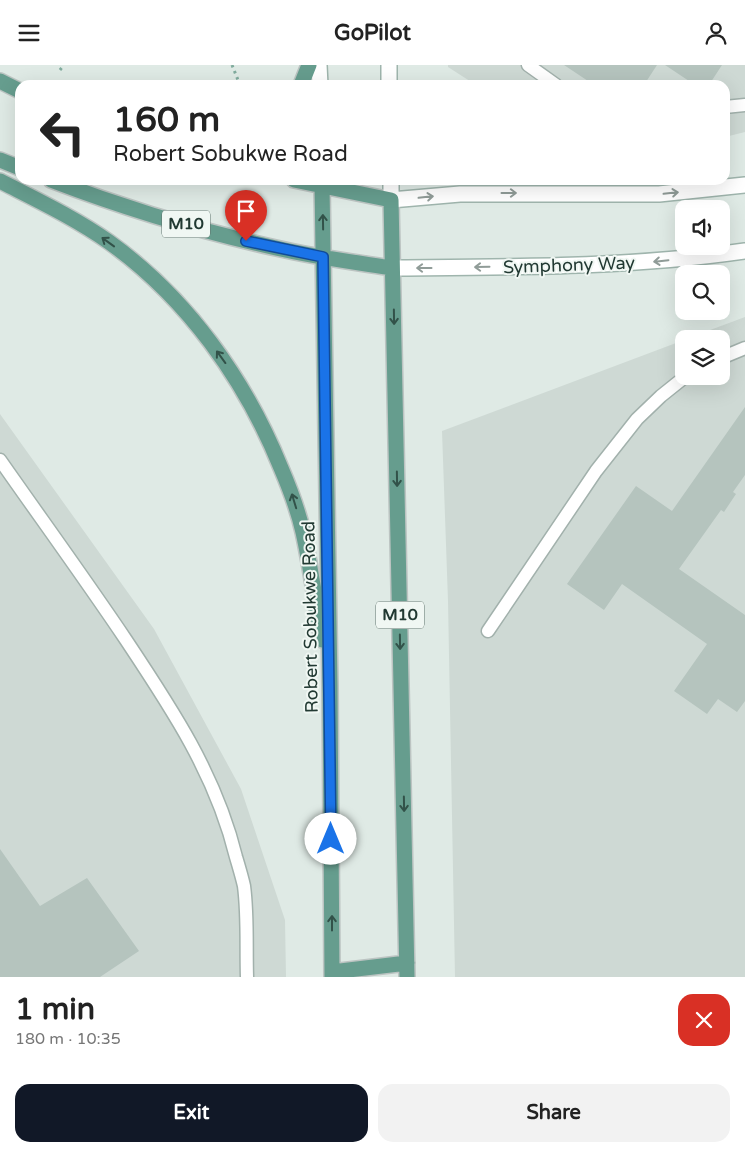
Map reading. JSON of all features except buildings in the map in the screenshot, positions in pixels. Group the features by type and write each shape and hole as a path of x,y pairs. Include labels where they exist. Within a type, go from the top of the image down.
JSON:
{"main road":[{"path":"304,80 309,65"},
{"path":"319,65 320,80"},
{"path":"389,65 389,80"},
{"path":"0,81 15,88"},
{"path":"0,160 15,166"},
{"path":"0,181 77,221 135,263 170,295 222,357 247,395 268,435 289,488 303,531 330,686"},
{"name":"M10","path":"66,185 144,212 277,249 392,268"},
{"name":"Robert Sobukwe Road","path":"322,185 330,686 332,975"},
{"path":"330,185 391,200 460,194 659,194 745,185"},
{"path":"391,185 391,200"},
{"name":"M10","path":"391,200 407,970"},
{"name":"Symphony Way","path":"392,268 610,265 661,262 745,251"},
{"path":"332,975 407,970"}],"lane":[{"path":"528,65 549,80"},
{"path":"730,106 745,105"},
{"path":"730,355 745,348"},
{"path":"488,631 596,471 637,419 675,385"},
{"path":"0,460 150,675 190,739 210,779 224,814 244,886 247,977"}],"path":[{"path":"60,70 64,65"},
{"path":"232,65 238,80"}],"shaded area":[{"path":"448,65 745,65 745,132 730,136 730,80 468,80 448,67"},
{"path":"745,317 745,977 455,977 448,601 442,431 675,343 675,385 730,385 730,330 710,330"},
{"path":"0,414 154,629 241,789 285,920 286,977 0,977"}],"route":[{"path":"246,241 277,249 323,257 331,839"}]}
